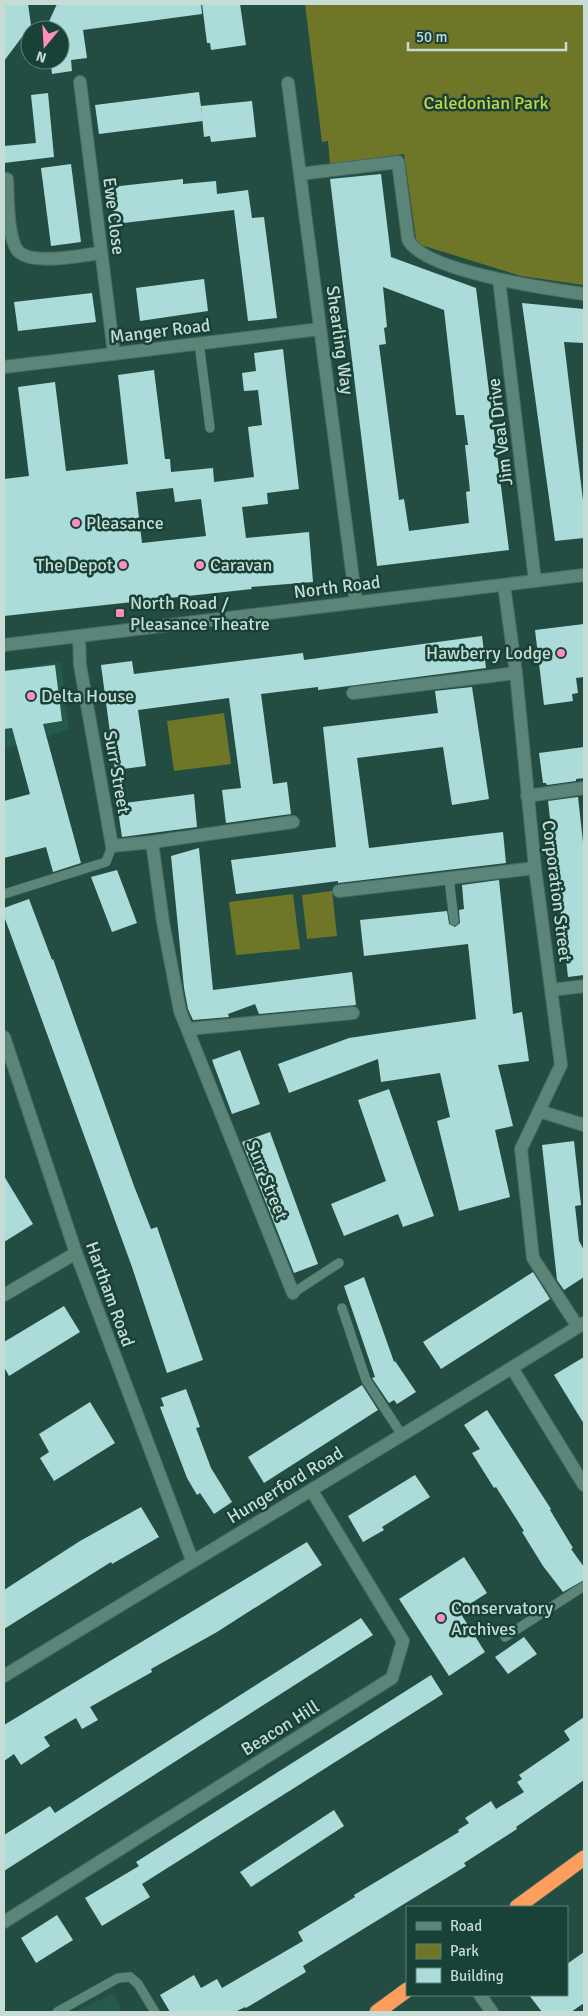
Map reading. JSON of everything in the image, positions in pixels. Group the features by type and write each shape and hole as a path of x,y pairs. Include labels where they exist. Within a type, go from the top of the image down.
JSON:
{"highway":[{"path":"518,1906 584,1858"},
{"path":"377,2012 406,1991"}],"street":[{"name":"Ewe Close","path":"80,82 114,354"},
{"name":"Shearling Way","path":"288,83 356,602"},
{"path":"300,174 398,162 408,239 410,244 424,255 499,280 584,294"},
{"path":"7,179 7,228 18,251 33,259 101,252"},
{"name":"Jim Veal Drive","path":"499,280 535,581"},
{"name":"Manger Road","path":"4,367 320,329"},
{"name":"North Road","path":"4,645 584,575"},
{"name":"Corporation Street","path":"504,585 516,673 535,868 561,1065 521,1149 533,1258 581,1325"},
{"name":"Surr Street","path":"79,636 80,665 112,846"},
{"path":"353,692 516,673"},
{"path":"527,796 584,788"},
{"path":"112,846 293,822"},
{"name":"Surr Street","path":"152,842 163,922 180,1011 293,1293"},
{"path":"339,891 535,868"},
{"path":"552,990 584,986"},
{"path":"188,1029 354,1012"},
{"name":"Hartham Road","path":"4,1037 8,1066 76,1253 192,1560"},
{"path":"539,1111 584,1125"},
{"path":"4,1295 76,1253"},
{"name":"Hungerford Road","path":"4,1676 192,1560 312,1491 581,1325"},
{"path":"512,1368 584,1485"},
{"name":"Beacon Hill","path":"4,1922 392,1678 403,1641 312,1491"},
{"path":"481,1996 492,2012"}],"lane":[{"path":"199,343 210,428"},
{"path":"4,894 106,862 112,846"},
{"path":"449,878 454,921"},
{"name":"Surr Street","path":"293,1293 339,1263"},
{"path":"342,1308 366,1380 402,1435"},
{"path":"505,1637 584,1586"},
{"path":"57,2012 118,1978 130,1976 138,1984 155,2012"}],"shaded area":[{"name":"Delta House","path":"61,662 69,730 4,749 4,670"},
{"path":"114,1993 122,2012 74,2012"}],"green space":[{"name":"Caledonian Park","path":"305,4 584,4 584,285 521,276 421,245 416,239 404,154 330,164 328,141 322,142"},
{"path":"224,713 231,764 174,771 167,721"},
{"path":"332,891 337,936 307,939 302,895"},
{"path":"293,894 300,949 236,955 229,902"}],"building":[{"path":"4,4 28,4 30,20 20,20 20,40 4,61"},
{"path":"57,4 201,4 202,14 83,30 87,58 71,60 72,71 52,74 52,70 70,70 70,20 50,20"},
{"path":"202,4 240,4 246,45 211,50 210,43 207,43"},
{"path":"199,92 203,121 99,134 95,105"},
{"path":"48,93 54,157 4,163 4,146 36,143 31,95"},
{"path":"252,101 256,137 211,142 210,136 204,137 201,106"},
{"path":"71,164 81,242 51,246 41,168"},
{"path":"381,174 391,257 476,288 509,550 377,566 330,179","holes":["383,287 444,310 456,415 464,415 468,445 465,445 470,491 466,492 469,523 409,531 404,499 399,500 379,345 386,344 384,328 387,327"]},
{"path":"183,179 183,184 216,181 217,194 248,190 252,218 264,217 277,318 248,321 234,210 115,224 111,187"},
{"path":"204,279 208,311 140,321 136,288"},
{"path":"92,293 96,322 18,331 14,302"},
{"path":"522,303 584,309 584,343 564,342 584,509 584,538 555,541"},
{"path":"283,349 299,489 267,493 268,504 242,507 246,538 309,532 313,582 251,587 252,589 4,616 4,479 29,476 18,387 55,382 66,471 128,464 118,375 154,370 165,459 170,459 171,472 213,468 214,482 254,477 248,427 262,425 258,390 244,391 242,373 256,371 254,353","holes":["173,488 175,502 201,499 206,536 142,543 136,492"]},
{"name":"Hawberry Lodge","path":"584,624 584,677 576,678 578,693 572,694 573,701 544,705 535,630"},
{"path":"482,636 486,668 318,690 318,687 261,694 273,784 287,782 291,814 226,823 222,790 241,788 229,698 138,710 146,766 115,770 101,665 132,661 134,674 303,653 304,660"},
{"path":"55,665 62,721 43,724 81,863 53,872 46,847 4,858 4,801 30,794 12,728 4,729 4,671"},
{"path":"472,687 489,799 452,805 443,747 357,758 369,848 503,832 506,863 236,894 231,860 336,847 323,727 438,713 435,691"},
{"path":"584,747 584,778 547,785 543,783 539,753"},
{"path":"194,794 197,827 122,837 117,804"},
{"path":"578,797 584,851 584,975 568,977 548,801"},
{"path":"199,848 213,990 352,972 356,1005 259,1014 255,1004 228,1014 229,1017 193,1020 188,1009 184,988 171,856"},
{"path":"117,870 137,923 112,932 91,877"},
{"path":"499,880 513,1014 522,1012 529,1061 498,1065 513,1126 495,1130 510,1197 459,1211 437,1121 450,1117 440,1073 381,1082 378,1059 289,1093 278,1064 349,1038 476,1019 468,944 364,956 360,920 447,911 449,924 455,927 460,923 459,910 464,909 462,885"},
{"path":"29,899 53,959 134,1186 151,1229 157,1227 203,1360 167,1373 132,1267 4,916 4,908"},
{"path":"240,1050 260,1104 232,1114 212,1060"},
{"path":"389,1089 434,1216 403,1227 398,1214 344,1236 331,1204 386,1181 358,1100"},
{"path":"270,1132 318,1264 294,1273 242,1142"},
{"path":"574,1141 581,1205 575,1206 579,1241 584,1250 584,1277 564,1290 557,1280 542,1145"},
{"path":"4,1176 33,1224 4,1242"},
{"path":"533,1272 550,1299 441,1369 423,1342"},
{"path":"364,1277 394,1362 416,1392 397,1404 394,1400 389,1403 372,1378 375,1377 344,1286"},
{"path":"64,1306 80,1332 9,1376 4,1367 4,1342"},
{"path":"584,1357 584,1424 554,1375"},
{"path":"362,1385 378,1410 264,1483 248,1457"},
{"path":"186,1389 200,1427 196,1428 211,1468 232,1502 214,1514 200,1493 197,1495 187,1478 160,1407 164,1406 161,1398"},
{"path":"90,1402 115,1443 54,1481 40,1458 49,1452 39,1434"},
{"path":"487,1410 551,1509 573,1548 571,1549 584,1567 584,1580 563,1592 543,1566 522,1532 524,1531 472,1453 480,1449 464,1425"},
{"path":"415,1475 430,1497 382,1527 384,1530 363,1542 348,1516"},
{"path":"141,1507 159,1537 112,1564 111,1562 4,1629 4,1590 80,1541"},
{"path":"307,1542 322,1565 217,1632 151,1669 152,1672 90,1707 98,1720 82,1729 76,1718 44,1737 50,1746 21,1765 14,1754 4,1761 4,1725"},
{"path":"464,1557 487,1593 459,1611 485,1652 449,1676 399,1599"},
{"path":"361,1618 373,1635 4,1871 4,1835 50,1806 55,1813"},
{"path":"524,1637 537,1654 508,1674 495,1657"},
{"path":"431,1675 443,1694 142,1884 150,1897 102,1926 85,1898 139,1866 136,1862"},
{"path":"584,1717 584,1780 516,1827 517,1829 464,1863 466,1866 303,1966 306,1972 246,2008 235,2012 170,2012 160,1995 194,1975 201,1988 217,1979 222,1988 303,1941 298,1932 355,1897 354,1895 459,1832 458,1830 469,1823 465,1818 491,1801 496,1809 524,1792 517,1782 522,1779 519,1775 570,1740 564,1731"},
{"path":"334,1810 344,1826 251,1887 240,1872"},
{"path":"57,1915 73,1940 36,1963 21,1938"},
{"path":"584,1952 584,2003 571,2012 542,2012 530,1996 568,1996 568,1963"}],"place":[{"name":"Pleasance","path":"76,523"},
{"name":"The Depot","path":"123,565"},
{"name":"Caravan","path":"200,565"},
{"name":"North Road / Pleasance Theatre","path":"120,613"},
{"name":"Hawberry Lodge","path":"561,653"},
{"name":"Delta House","path":"31,696"},
{"name":"Conservatory Archives","path":"441,1618"}]}
